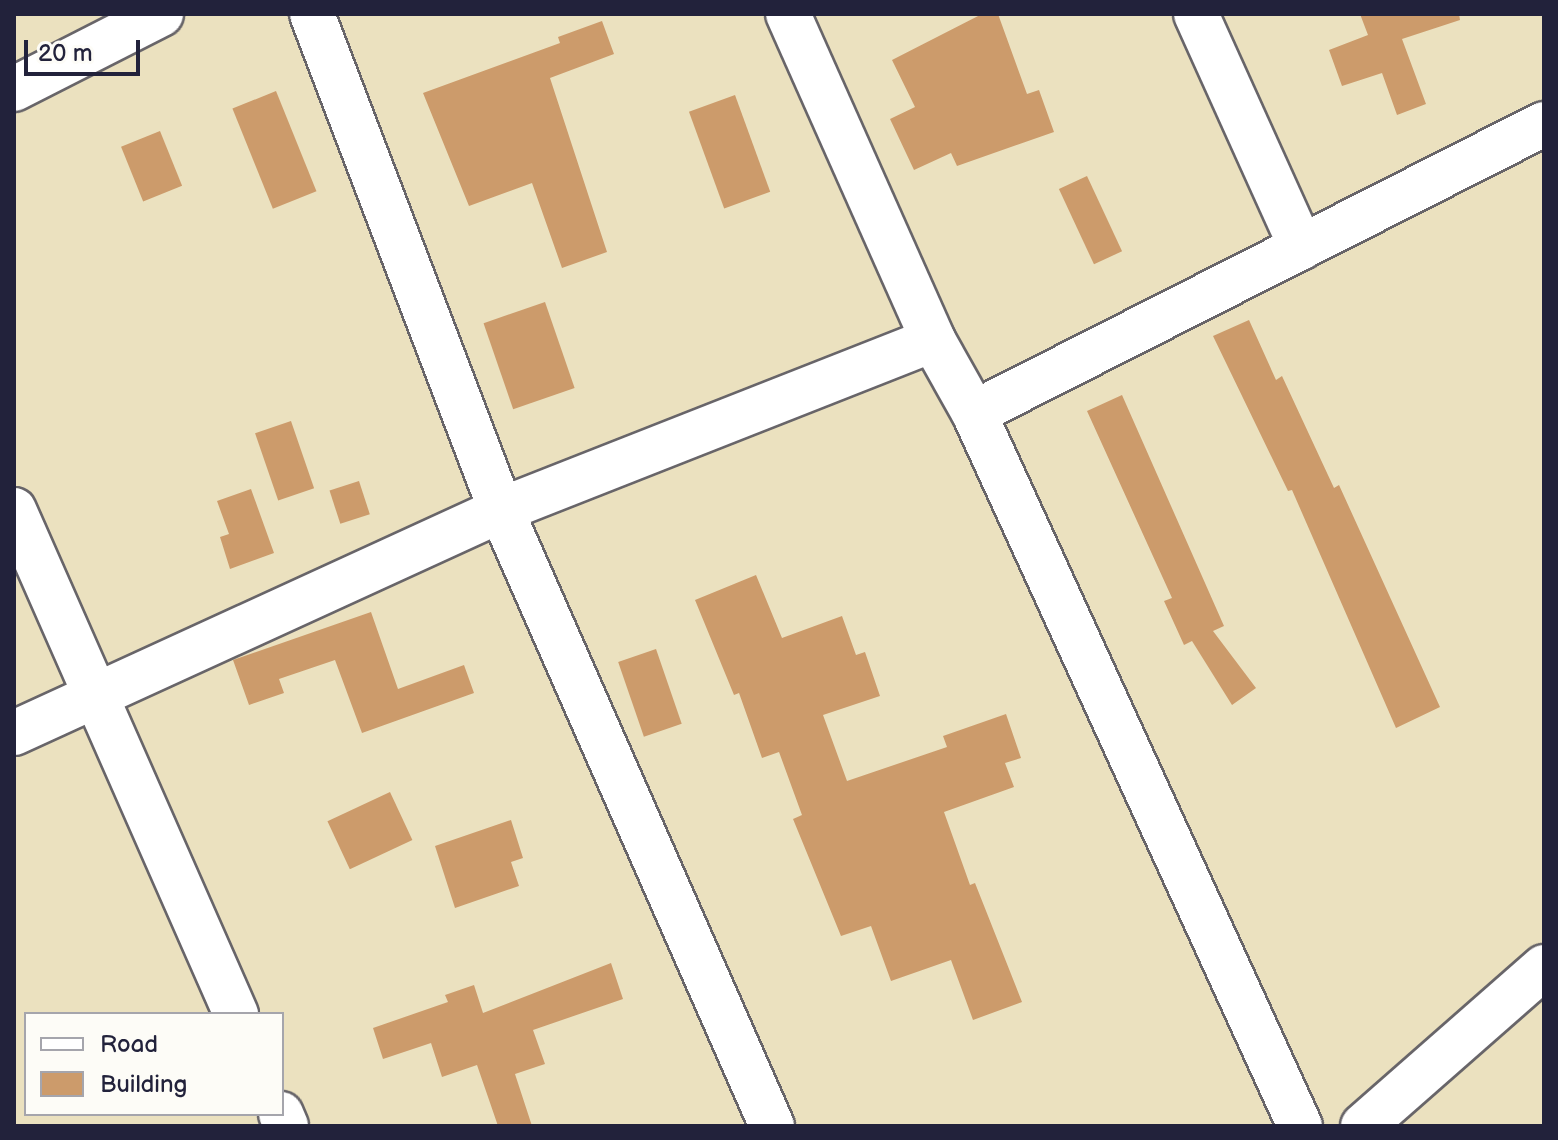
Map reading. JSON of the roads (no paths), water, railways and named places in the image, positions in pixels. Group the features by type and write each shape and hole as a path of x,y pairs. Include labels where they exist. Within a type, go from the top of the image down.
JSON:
{"street":[{"path":"14,89 161,14"},
{"path":"312,14 501,510 772,1126"},
{"path":"788,14 933,340 974,413 1300,1126"},
{"path":"1196,14 1301,247"},
{"path":"974,413 1544,124"},
{"path":"14,733 501,510 933,340"},
{"path":"14,510 94,699 235,1012"},
{"path":"1363,1126 1544,967"}]}
